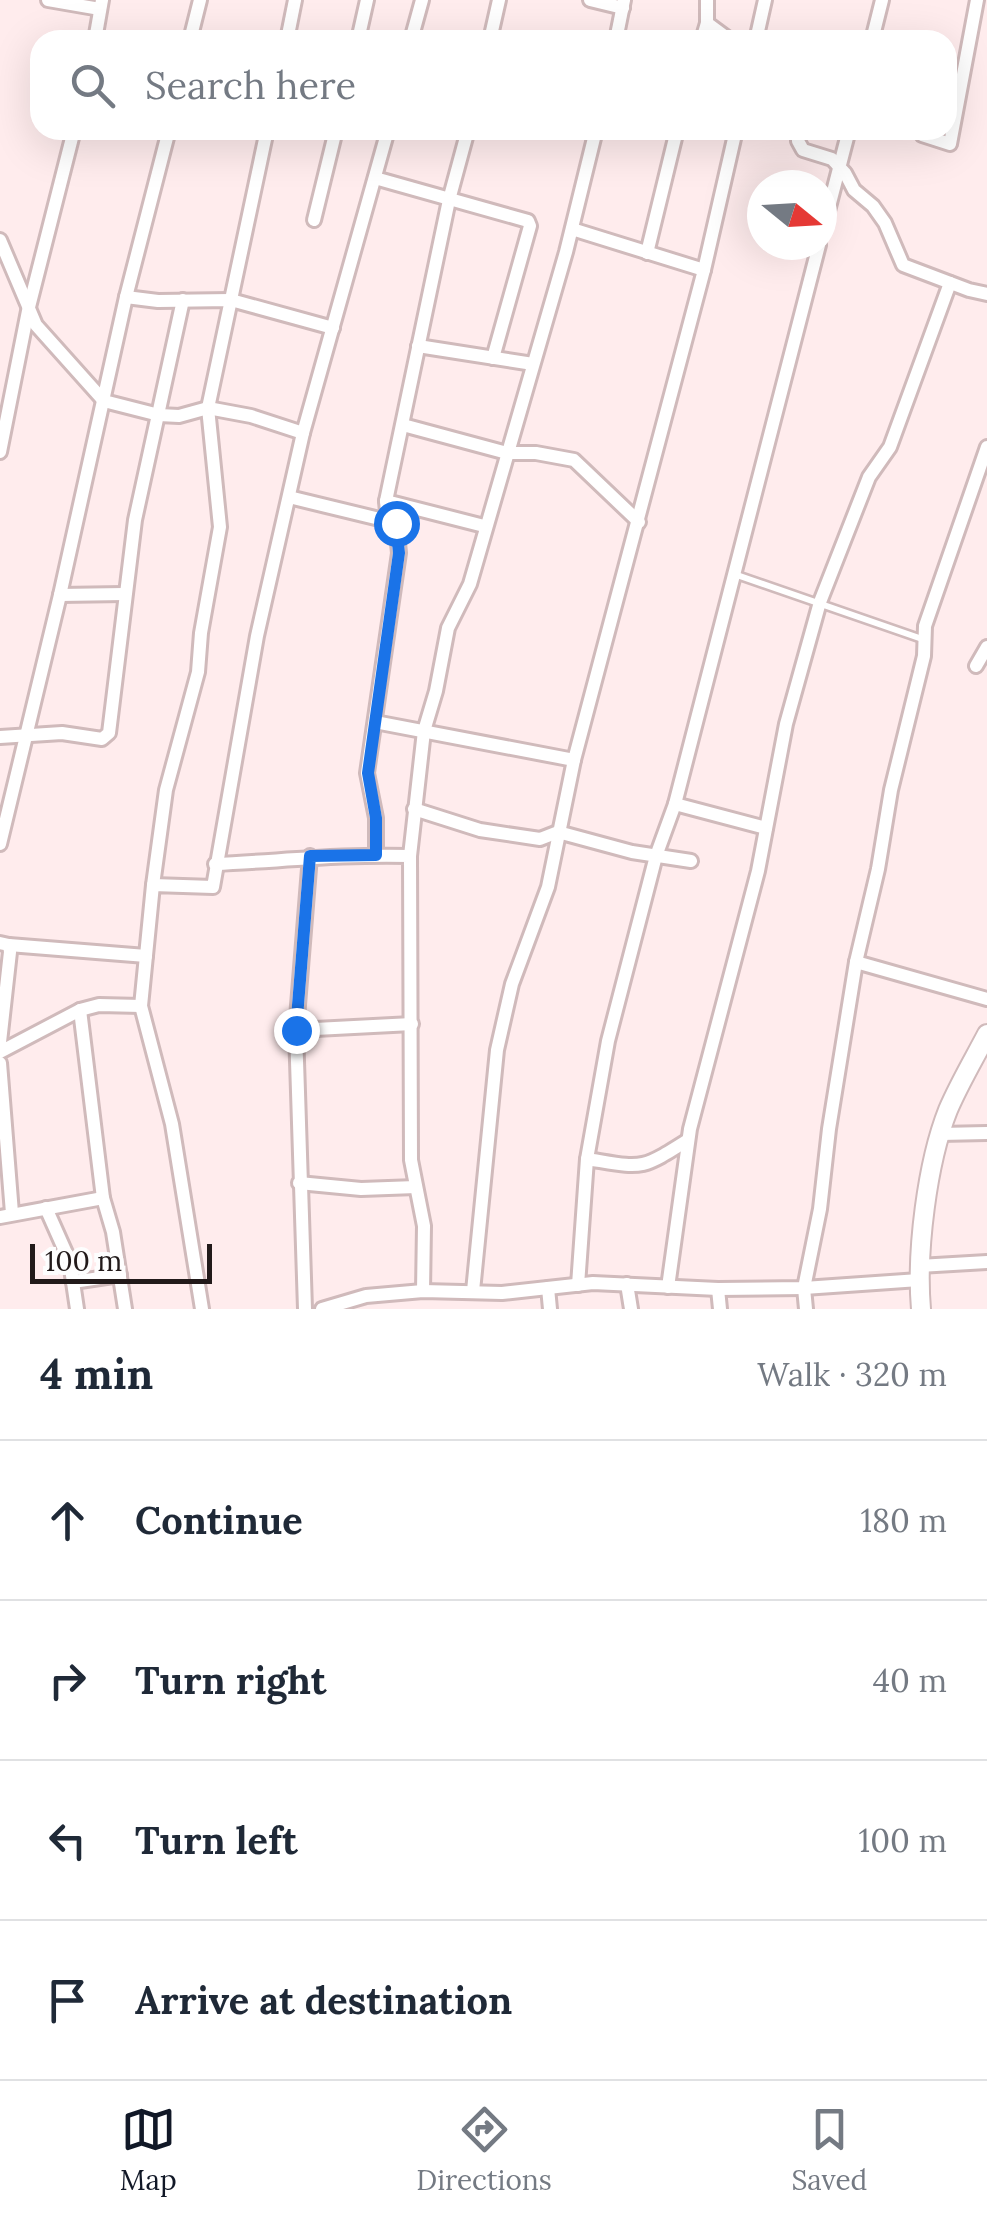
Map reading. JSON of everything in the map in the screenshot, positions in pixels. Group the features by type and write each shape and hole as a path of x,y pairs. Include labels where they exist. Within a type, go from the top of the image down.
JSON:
{"street":[{"path":"48,0 101,4 97,30"},
{"path":"192,30 200,0"},
{"path":"289,30 295,0"},
{"path":"360,30 368,0"},
{"path":"414,30 422,0"},
{"path":"492,30 499,0"},
{"path":"590,0 624,4 618,30"},
{"path":"704,30 706,0"},
{"path":"758,30 765,0"},
{"path":"874,30 882,0"},
{"path":"957,105 976,0"},
{"path":"706,23 716,30"},
{"path":"0,452 28,311 71,140"},
{"path":"0,844 126,297 166,140"},
{"path":"202,1309 172,1124 140,1006 166,790 198,672 220,527 208,408 265,140"},
{"path":"314,220 334,140"},
{"path":"153,885 213,887 257,636 304,433 385,140"},
{"path":"376,855 376,818 368,773 399,553 396,523 387,512 386,501 449,200 465,140"},
{"path":"423,1291 424,1226 412,1160 410,856 424,732 448,628 470,584 572,230 594,140"},
{"path":"647,253 675,140"},
{"path":"474,1291 497,1050 512,984 548,888 574,760 640,522 734,140"},
{"path":"798,140 803,150 832,159 854,190 873,206 903,265 950,283 986,291"},
{"path":"837,178 847,140"},
{"path":"375,178 528,222 493,358"},
{"path":"572,230 704,270"},
{"path":"0,240 28,311 46,338 104,401 180,416 208,408 251,416 304,433"},
{"path":"578,1285 587,1159 608,1042 656,856 676,804 815,260"},
{"path":"668,1287 688,1140 758,872 786,724 820,602 868,478 890,446 950,283"},
{"path":"126,297 231,300 333,328"},
{"path":"0,737 62,733 102,739 109,733 135,520 182,300"},
{"path":"418,346 533,364"},
{"path":"403,424 507,453 536,453 574,460 640,522"},
{"path":"806,1309 804,1288 820,1209 856,962 926,640 928,614 987,447"},
{"path":"290,497 396,523"},
{"path":"386,501 484,526"},
{"path":"60,595 124,594"},
{"path":"976,666 987,648"},
{"path":"375,722 574,760"},
{"path":"676,804 766,828"},
{"path":"414,810 480,830 540,839 558,832 691,861"},
{"path":"215,864 300,860 310,856 410,856"},
{"path":"305,1309 296,1030 310,856"},
{"path":"0,1042 4,944 146,956"},
{"path":"856,962 987,999"},
{"path":"0,1052 80,1010 100,1004 140,1006"},
{"path":"80,1010 103,1198 114,1232 125,1309"},
{"path":"296,1030 412,1024"},
{"path":"921,1309 919,1273 940,1134 949,1107 987,1034"},
{"path":"0,1063 6,1215 103,1198"},
{"path":"940,1134 987,1133"},
{"path":"587,1159 637,1167 688,1140"},
{"path":"299,1184 360,1189 416,1186"},
{"path":"46,1208 70,1262 77,1309"},
{"path":"322,1309 423,1291 502,1294 627,1284 804,1288 987,1262"},
{"path":"73,1282 120,1276"},
{"path":"627,1284 630,1309"},
{"path":"548,1288 550,1309"},
{"path":"718,1289 720,1309"},
{"path":"456,1292 458,1309"}],"lane":[{"path":"734,574 926,640"}],"route":[{"path":"296,1030 310,856 376,855 376,818 368,773 399,553 396,523"}]}
